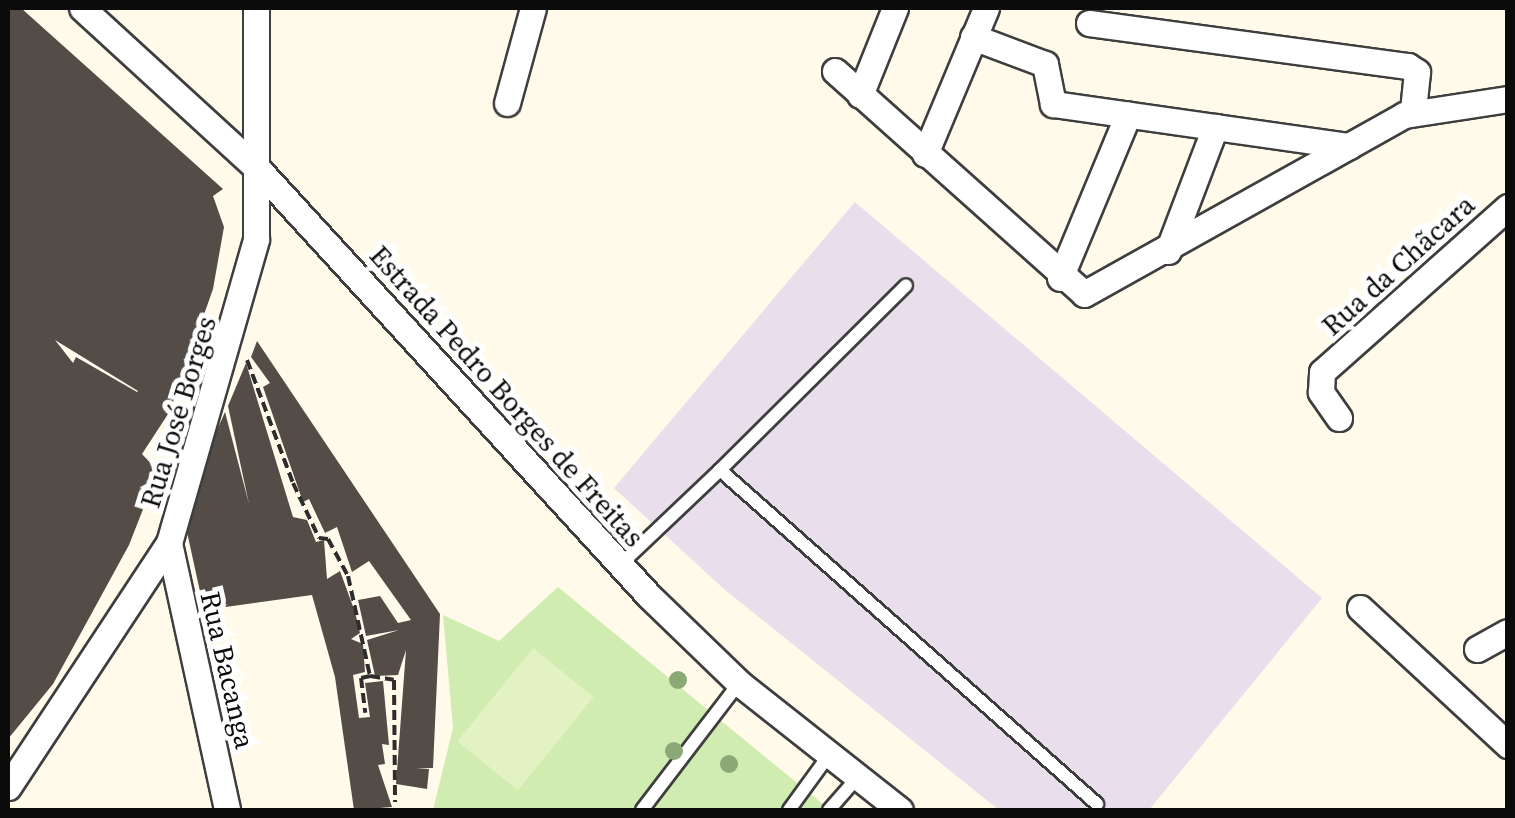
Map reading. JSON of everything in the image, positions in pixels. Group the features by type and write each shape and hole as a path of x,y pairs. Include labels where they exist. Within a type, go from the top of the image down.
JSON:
{"street":[{"name":"Estrada Pedro Borges de Freitas","path":"82,8 259,170 620,565 739,682 900,810"},
{"name":"Rua José Borges","path":"8,787 169,543 232,340 256,239 256,8"},
{"path":"507,103 533,8"},
{"path":"860,94 895,8"},
{"path":"924,154 986,8"},
{"path":"1089,23 1408,66 1417,72 1413,110"},
{"path":"974,37 1045,64 1053,104 1349,146"},
{"path":"835,72 1060,278 1095,294 1413,110 1508,99"},
{"path":"1060,278 1128,116"},
{"path":"1168,251 1215,127"},
{"name":"Rua da Chãcara","path":"1339,418 1321,392 1322,372 1506,212"},
{"name":"Rua Bacanga","path":"169,543 227,810"},
{"path":"1360,608 1508,745"},
{"path":"1477,650 1508,632"}],"lane":[{"path":"620,565 906,285"},
{"path":"720,470 1098,804"},
{"path":"642,810 739,682"},
{"path":"789,810 829,755"},
{"path":"829,810 857,778"}],"path":[{"path":"232,340 251,364 319,538 328,538 348,576 370,676"},
{"path":"364,713 361,678 394,680 396,802"}],"shaded area":[{"path":"855,202 1322,598 1149,810 999,810 724,589 614,488"}],"green space":[{"path":"558,587 830,810 433,810 453,728 443,615 499,641"},
{"path":"533,648 594,697 518,790 457,741"}],"building":[{"path":"8,8 21,8 223,189 213,196 224,227 213,289 170,411 142,454 158,471 129,545 53,684 8,739","holes":["55,340 138,391 76,357 73,363"]},
{"path":"257,341 440,614 433,768 416,768 429,769 427,789 396,784 406,650 398,675 375,676 367,640 399,630 366,636 358,600 380,596 398,623 411,620 369,561 352,572 337,527 325,533 309,499 303,502 263,387 270,383 251,357"},
{"path":"246,363 293,517 307,520 316,542 324,540 327,579 340,571 355,612 360,633 351,639 363,644 365,672 353,675 359,718 370,717 365,683 383,681 389,745 382,744 385,764 378,765 392,807 354,810 335,677 312,595 204,610 182,509 225,412 249,504 228,406"}]}
